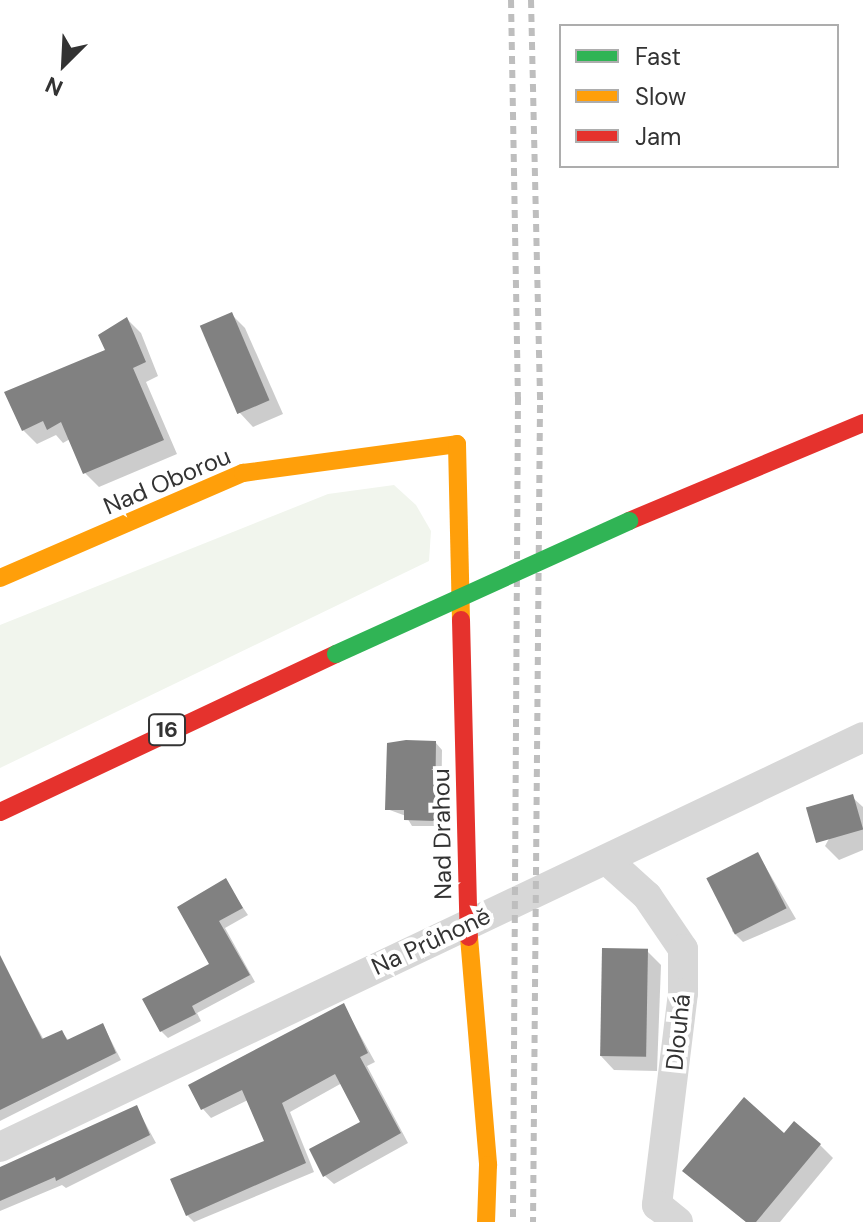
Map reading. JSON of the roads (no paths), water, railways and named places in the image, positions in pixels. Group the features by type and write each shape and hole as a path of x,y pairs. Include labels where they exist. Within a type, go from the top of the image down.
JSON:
{"street":[{"name":"16","path":"0,812 629,521 863,423"},
{"name":"Nad Oborou","path":"0,578 243,473 457,444"},
{"name":"Nad Drahou","path":"457,444 468,923 488,1165 486,1222"},
{"name":"Na Průhoně","path":"0,1147 863,737"},
{"name":"Dlouhá","path":"607,860 647,896 683,949 683,993 657,1205 678,1222"}],"railway":[{"path":"511,0 518,397 513,1222"},
{"path":"531,0 540,405 533,1222"}]}
